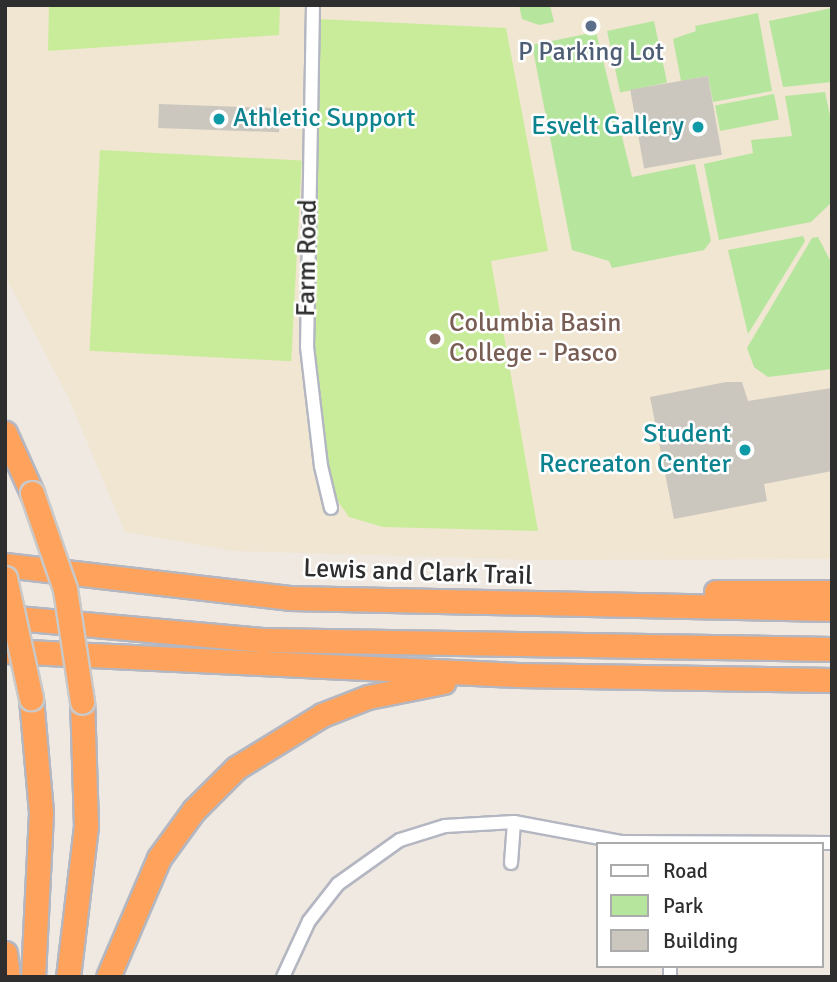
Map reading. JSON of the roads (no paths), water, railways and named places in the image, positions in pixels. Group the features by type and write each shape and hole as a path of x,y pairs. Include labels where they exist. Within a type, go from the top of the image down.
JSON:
{"highway":[{"path":"5,433 32,493 65,589 82,702 84,849 68,977"},
{"name":"Lewis and Clark Trail","path":"5,565 289,598 426,603 832,609"},
{"path":"5,578 32,698 41,813 33,977"},
{"path":"426,603 445,593 832,592"},
{"path":"5,617 262,640 832,649"},
{"path":"5,650 517,675 832,680"},
{"path":"108,977 159,858 194,810 259,750 368,697 440,682 517,675"},
{"path":"5,953 8,977"}],"street":[{"name":"Farm Road","path":"313,5 307,347 320,466 331,508"},
{"path":"284,977 324,900 377,853 445,826 514,822 602,841 638,842"},
{"path":"511,863 514,822"}],"place":[{"name":"P Parking Lot","path":"591,26"},
{"name":"Athletic Support","path":"219,119"},
{"name":"Esvelt Gallery","path":"698,127"},
{"name":"Columbia Basin College - Pasco","path":"435,339"},
{"name":"Student Recreaton Center","path":"745,450"}]}
